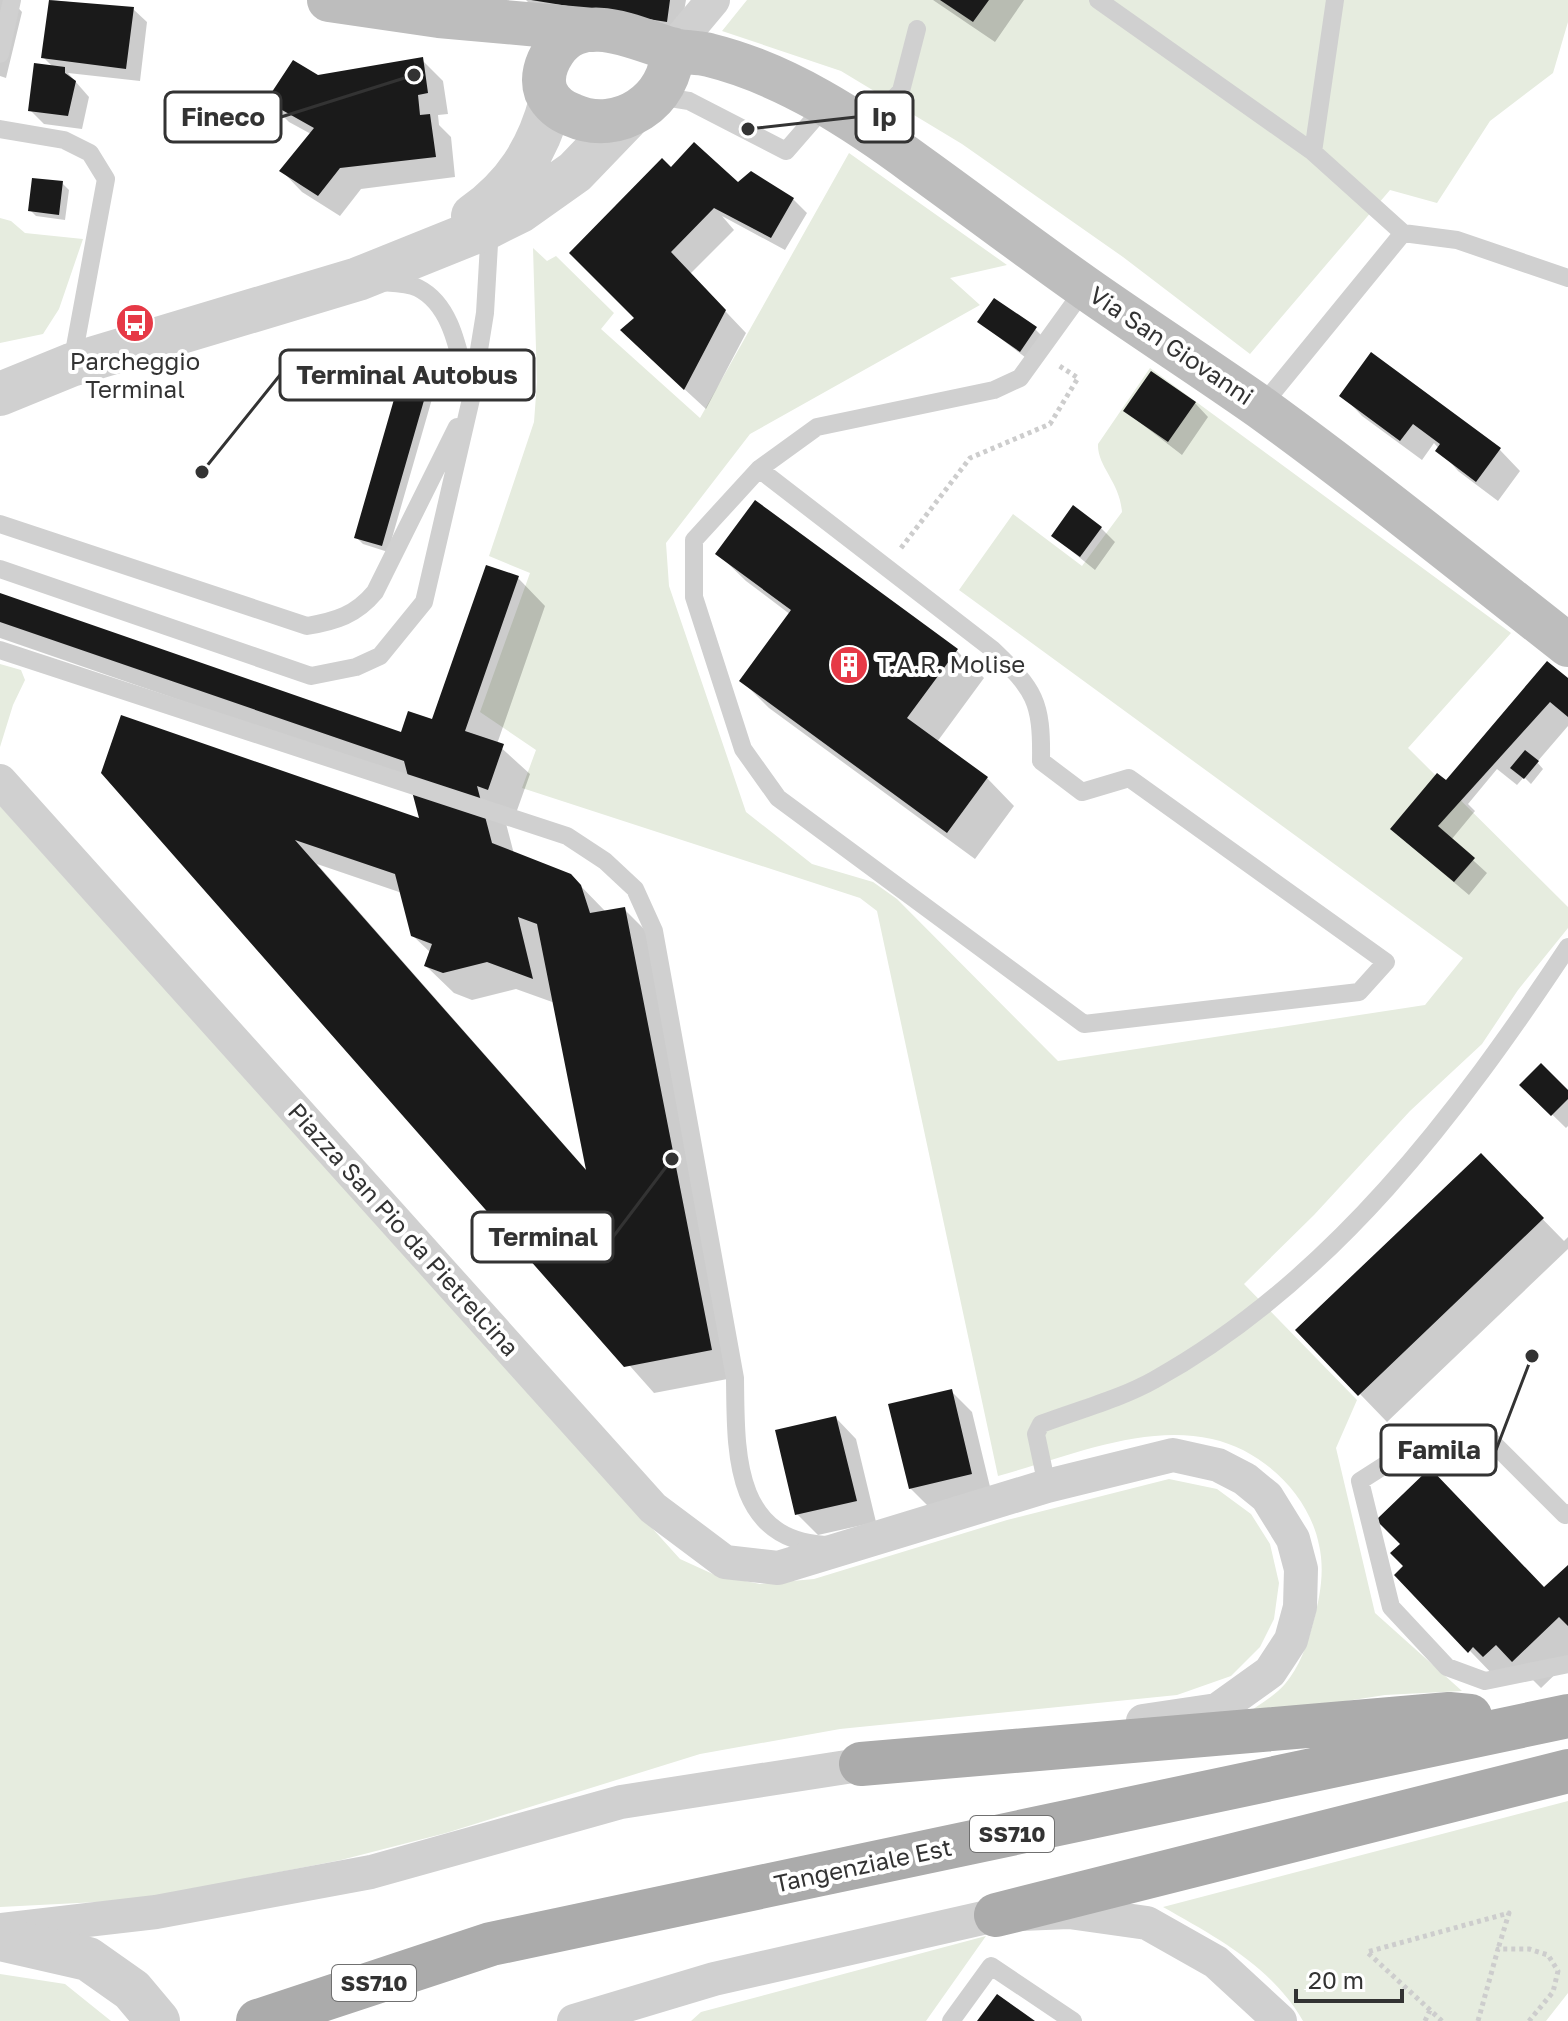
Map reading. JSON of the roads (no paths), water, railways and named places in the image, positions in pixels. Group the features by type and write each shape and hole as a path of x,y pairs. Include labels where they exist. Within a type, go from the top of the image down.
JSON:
{"main road":[{"path":"329,0 439,16 635,35 654,87 599,123 582,120 548,89 523,55 497,36 439,16"},
{"path":"548,89 549,59 559,44 575,34 593,30"},
{"name":"Via San Giovanni","path":"654,87 709,55 758,72 866,128 1085,288 1260,408 1568,645"},
{"path":"861,1764 1449,1714 1550,1719"},
{"name":"Tangenziale Est","path":"258,2021 491,1944 1550,1719"},
{"path":"996,1915 1568,1771"}],"street":[{"path":"0,394 37,375 358,279 520,211 575,172 654,87 713,0"},
{"path":"421,251 485,208 531,159 542,136 548,89"},
{"name":"Piazza San Pio da Pietrelcina","path":"0,781 653,1508 725,1562 778,1568 1047,1486 1173,1455 1218,1465 1245,1479 1267,1497 1293,1539 1301,1569 1300,1607 1291,1640 1270,1672 1217,1710 621,1802 371,1872 156,1912 0,1930"},
{"path":"574,2021 714,1979 996,1915 1069,1912 1147,1923 1216,1962 1280,2021"},
{"path":"0,1939 88,1959 132,1990 158,2021"},
{"path":"660,2021 671,2009 714,1979"}],"lane":[{"path":"0,54 12,0"},
{"path":"1098,0 1313,152 1403,233 1457,240 1568,278"},
{"path":"1313,152 1335,0"},
{"path":"866,128 901,91 917,29"},
{"path":"654,87 689,101 786,151 826,105"},
{"path":"0,129 64,140 90,153 106,179 37,375"},
{"path":"0,569 311,676 356,667 380,656 424,602 471,399 485,313 490,226"},
{"path":"1260,408 1403,233"},
{"path":"0,524 307,626 337,621 354,612 375,592 471,399 450,324 437,302 416,286 358,279"},
{"path":"759,469 992,649 1025,681 1042,718 1041,761 1082,792 1129,778 1386,962 1359,992 1084,1024 778,798 743,749 694,597 694,540 759,469 817,427 994,390 1020,378 1040,355 1085,288"},
{"path":"0,650 567,836 605,861 635,889 654,931 735,1378 736,1432 743,1487 764,1521 789,1539 822,1545 860,1545"},
{"path":"1047,1486 1036,1434 1041,1424 1151,1382 1212,1345 1283,1289 1368,1211 1494,1059 1568,947"},
{"path":"1568,1513 1565,1515 1487,1437 1421,1442 1360,1481 1391,1607 1447,1667 1485,1681 1568,1664"},
{"path":"951,2021 991,1966 1073,2021"}],"place":[{"name":"Fineco","path":"414,75"},
{"name":"Ip","path":"748,129"},
{"name":"Parcheggio Terminal","path":"135,323"},
{"name":"Terminal Autobus","path":"202,472"},
{"name":"T.A.R. Molise","path":"849,665"},
{"name":"Terminal","path":"672,1159"},
{"name":"Famila","path":"1532,1356"}]}
